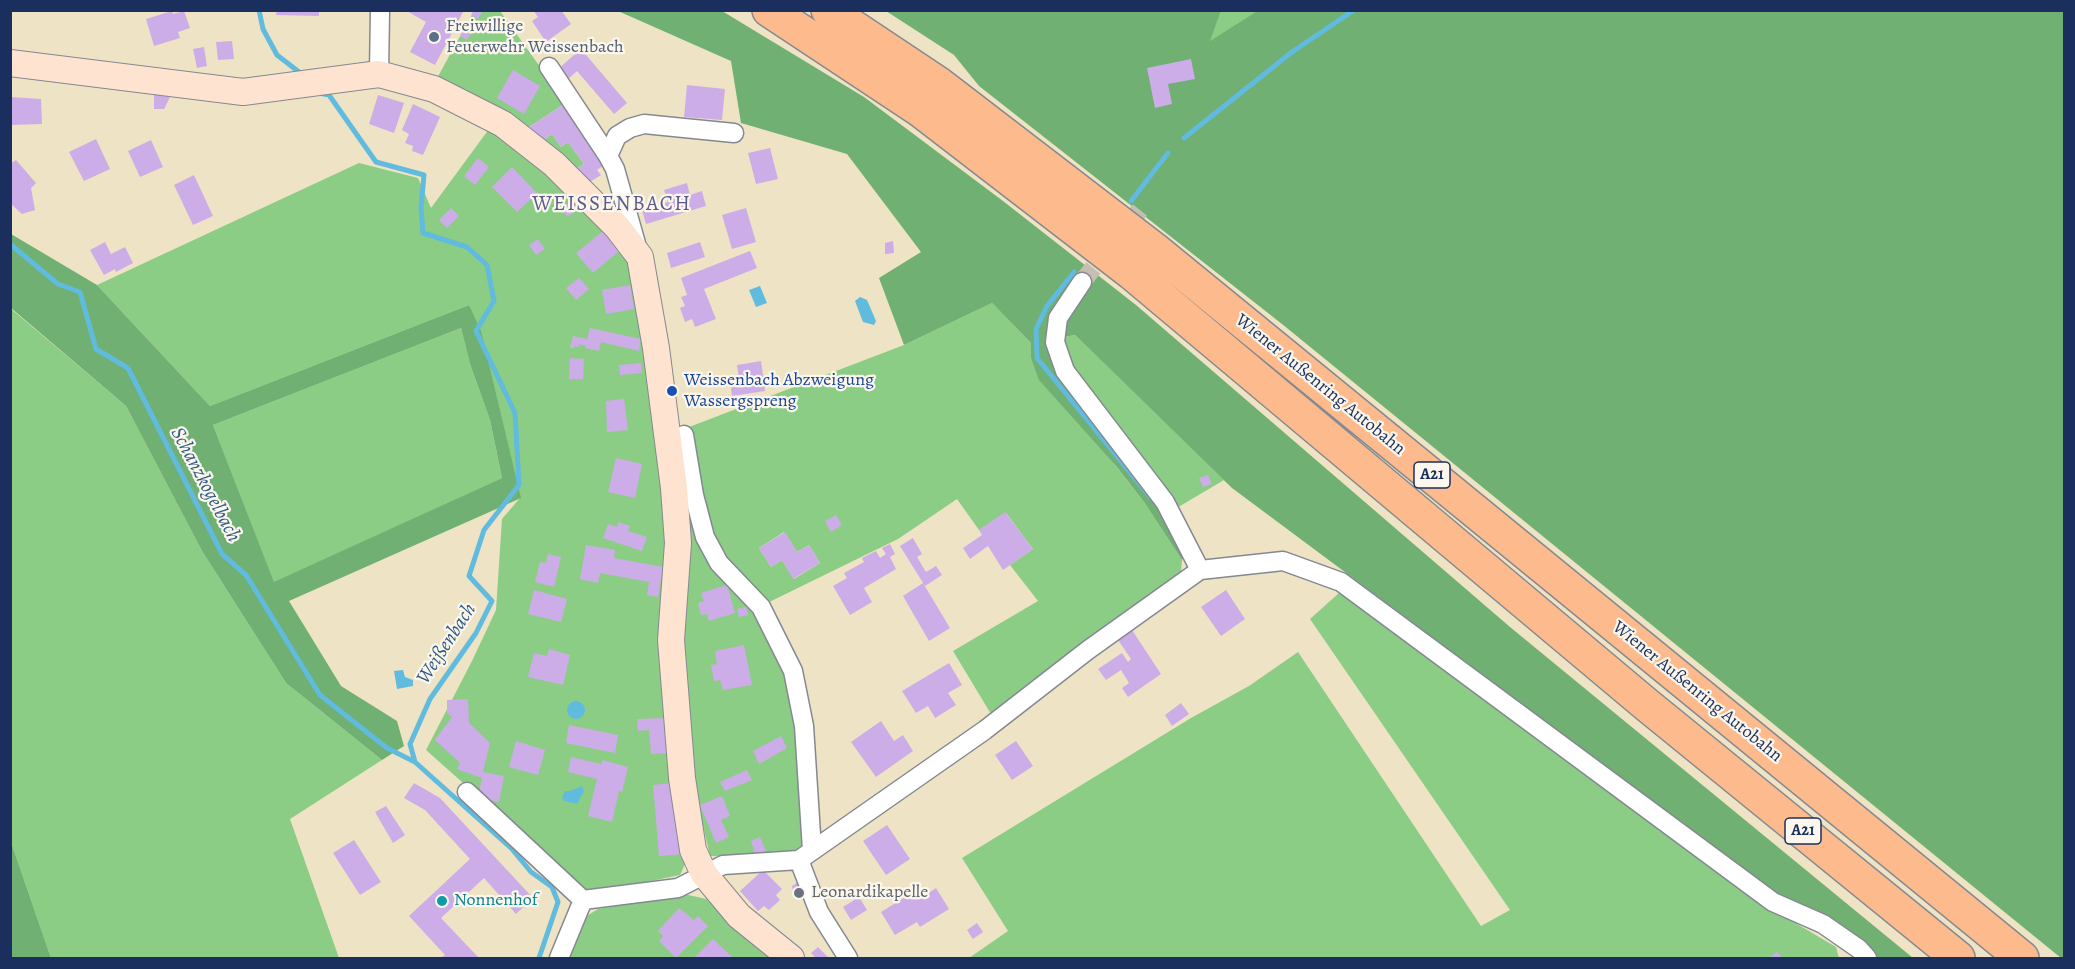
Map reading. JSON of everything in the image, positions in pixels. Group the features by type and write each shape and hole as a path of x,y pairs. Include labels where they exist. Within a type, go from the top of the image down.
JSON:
{"highway":[{"name":"Wiener Außenring Autobahn","path":"769,10 920,110 1133,274 1629,690 1958,958"},
{"name":"Wiener Außenring Autobahn","path":"828,10 939,84 1154,249 2022,958"}],"street":[{"path":"379,74 380,10"},
{"path":"10,63 243,92 379,74 434,89 503,124 554,164 617,227 640,257"},
{"path":"549,67 611,162 640,257 656,348 674,488 678,543 671,640 682,778 693,850 704,874 739,916 791,958"},
{"path":"611,162 617,136 630,128 644,124 734,133"},
{"path":"1082,282 1058,318 1055,342 1065,371 1165,502 1200,570"},
{"path":"684,435 694,495 705,537 719,563 761,608 793,671 804,726 805,855 819,912 848,958"},
{"path":"583,900 678,888 723,865 805,855 985,730 1088,650 1200,570 1283,561 1341,582 1773,902 1823,924 1868,958"},
{"path":"467,792 583,900"},
{"path":"559,958 583,900"}],"green space":[{"path":"1259,10 2064,11 2064,958 2061,958 1282,324 979,86 954,55 886,11 1221,11 1210,41"},
{"path":"474,11 500,11 566,103 529,127 475,97 436,80"},
{"path":"618,11 722,11 864,97 1003,201 1136,305 1510,627 1913,958 1878,958 1851,932 1784,899 1232,488 1075,335 1048,340 1173,524 1184,556 1182,560 1144,502 1116,466 1039,380 1031,358 1031,343 992,303 904,345 879,278 921,252 847,154 741,123 731,61"},
{"path":"1221,11 1259,11 1209,42"},
{"path":"489,129 571,193 629,261 666,481 686,862 680,875 588,894 426,750 496,610 502,519 520,498 469,305 210,406 97,285 359,163 418,178 431,208"},
{"path":"552,134 561,147 568,142 584,164 573,171 543,140"},
{"path":"11,234 97,285 210,406 469,305 481,331 521,498 289,601 341,686 397,721 404,746 382,760 286,683 202,551 126,406 11,308","holes":["461,328 470,364 490,420 502,478 274,582 213,425"]},
{"path":"992,303 1031,343 1031,358 1144,502 1182,560 1181,572 1008,705 991,714 953,651 1038,601 1010,565 1033,549 1006,513 979,530 957,499 898,539 757,608 786,668 799,730 803,846 794,853 756,857 710,856 695,791 682,644 676,432 904,345","holes":["784,532 797,552 809,545 820,563 794,579 782,560 771,567 759,548"]},
{"path":"10,308 126,406 202,551 286,683 382,760 290,819 339,958 51,958 11,842"},
{"path":"461,328 470,364 490,420 502,478 274,583 213,425"},
{"path":"1075,335 1224,480 1175,509 1069,368 1059,338"},
{"path":"1357,581 1784,899 1797,924 1836,947 1839,958 969,958 1008,931 962,858 1191,718 1249,686 1298,652 1481,926 1510,910 1310,619 1339,593"},
{"path":"11,842 51,958 11,958"},
{"path":"684,894 706,899 772,958 567,958 585,917 598,909"}],"water":[{"path":"760,286 767,303 756,307 749,290"},
{"path":"860,297 867,300 876,321 874,325 863,322 855,301"},
{"path":"403,670 405,677 413,680 413,686 397,689 394,671"},
{"path":"576,701 582,704 585,710 582,716 576,719 570,716 567,710 570,704"},
{"path":"582,786 584,791 577,804 564,801 562,798 565,791"}],"building":[{"path":"277,10 319,10 319,16 276,15"},
{"name":"Freiwillige Feuerwehr Weissenbach","path":"405,10 464,10 435,65 410,52 426,22"},
{"path":"474,10 482,12 478,19 471,15"},
{"path":"533,10 561,10 571,24 546,42 532,21 538,17"},
{"path":"172,11 173,14 184,11 190,28 178,32 180,38 154,46 146,19"},
{"path":"466,25 473,30 467,40 460,36"},
{"path":"232,41 234,59 218,60 216,42"},
{"path":"204,47 207,66 197,68 193,49"},
{"path":"581,49 627,103 614,114 577,71 566,81 557,70"},
{"path":"1191,59 1195,79 1168,84 1172,104 1155,108 1147,68"},
{"path":"513,70 540,86 524,114 497,98"},
{"path":"687,85 725,89 722,120 684,117"},
{"path":"154,93 171,95 164,109 154,109"},
{"path":"378,95 404,103 394,133 369,124"},
{"path":"10,97 41,99 42,124 10,125"},
{"path":"566,103 607,163 597,170 601,175 585,185 573,171 584,164 568,142 561,147 552,134 543,140 529,127"},
{"path":"413,104 440,117 423,155 412,151 413,146 405,143 409,134 402,130"},
{"path":"96,139 110,169 84,181 69,152"},
{"path":"151,140 163,167 140,177 128,151"},
{"path":"770,148 778,179 756,184 748,153"},
{"path":"478,158 489,167 475,185 464,176"},
{"path":"16,160 36,183 31,188 35,210 22,214 10,203 10,164"},
{"path":"512,167 537,193 517,212 492,187"},
{"path":"194,175 213,216 193,225 174,185"},
{"path":"687,183 690,195 702,191 706,206 646,224 642,210 668,202 664,190"},
{"path":"572,201 578,210 567,217 561,208"},
{"path":"451,208 459,216 447,228 439,220"},
{"path":"746,208 756,242 732,249 722,215"},
{"path":"603,231 619,251 593,273 576,253"},
{"path":"538,239 545,249 536,255 529,245"},
{"path":"893,241 894,253 885,254 885,243"},
{"path":"105,242 111,254 125,247 133,263 116,272 115,269 104,275 90,250"},
{"path":"700,242 705,257 671,268 667,253"},
{"path":"750,251 757,268 704,289 716,319 695,327 692,319 685,322 680,308 685,306 681,297 687,295 681,278"},
{"path":"579,278 589,289 576,300 566,288"},
{"path":"630,285 634,309 606,314 602,290"},
{"path":"590,328 641,339 639,351 601,342 599,351 579,344 579,347 570,348 573,336 587,339"},
{"path":"570,358 584,359 583,379 569,379"},
{"path":"761,361 765,391 732,396 730,381 739,380 737,365"},
{"path":"641,363 642,373 620,375 619,365"},
{"path":"624,399 628,430 607,432 606,401"},
{"path":"616,458 642,464 635,498 608,492"},
{"path":"1208,475 1212,484 1203,487 1199,478"},
{"path":"1005,512 1033,549 1003,570 988,546 970,559 963,548 982,535 979,530"},
{"path":"836,515 842,525 831,532 825,521"},
{"path":"618,522 630,526 628,531 647,537 642,551 603,538 608,524 617,527"},
{"path":"785,532 797,552 809,545 820,563 793,579 782,560 771,567 759,548"},
{"path":"913,538 922,554 917,557 926,572 936,566 942,575 925,586 900,546"},
{"path":"890,544 895,554 890,557 896,569 864,588 872,602 850,615 833,586 847,578 844,573 864,562 862,558 876,551 880,558 886,554 882,548"},
{"path":"586,545 615,550 614,558 663,567 658,597 647,595 649,582 600,573 598,583 580,579"},
{"path":"548,554 561,557 554,587 535,582 540,562 546,563"},
{"path":"923,583 950,628 929,641 903,596"},
{"path":"727,585 735,613 709,621 707,614 701,615 698,603 704,601 701,593"},
{"path":"534,590 567,599 561,622 528,614"},
{"path":"1226,590 1245,619 1221,636 1201,607"},
{"path":"746,607 748,615 739,617 737,609"},
{"path":"1132,630 1161,674 1128,697 1122,688 1129,683 1121,670 1106,680 1098,669 1122,653 1128,662 1131,659 1118,640"},
{"path":"744,645 752,685 723,690 720,680 714,681 711,665 717,664 715,651"},
{"path":"549,649 570,655 563,685 528,677 534,653 547,656"},
{"path":"949,663 962,685 948,693 956,705 935,718 928,706 916,713 902,691"},
{"path":"468,699 469,723 490,743 483,772 504,776 499,802 478,798 482,778 457,769 460,763 435,740 452,717 447,713 447,700"},
{"path":"1181,703 1189,714 1172,726 1165,715"},
{"path":"665,718 667,753 651,754 649,730 638,731 637,719"},
{"path":"881,721 894,741 903,735 913,751 876,777 851,742"},
{"path":"569,725 618,735 615,753 566,743"},
{"path":"781,736 787,748 759,764 753,751"},
{"path":"516,741 545,750 538,775 509,767"},
{"path":"1016,741 1033,766 1012,780 995,755"},
{"path":"571,757 601,764 603,760 628,767 622,792 619,791 612,822 588,816 597,779 568,772"},
{"path":"747,770 752,780 725,791 720,782"},
{"path":"414,783 440,798 533,898 516,914 484,878 441,918 479,958 440,958 445,955 409,916 470,859 425,810 404,798"},
{"path":"672,783 676,827 683,826 685,854 659,856 653,785"},
{"path":"722,796 730,816 721,820 729,837 716,843 700,805"},
{"path":"386,806 405,835 393,843 375,812"},
{"path":"887,825 910,859 886,875 863,841"},
{"path":"760,837 766,851 756,856 751,841"},
{"path":"354,840 381,882 360,895 333,853"},
{"path":"763,870 782,889 776,895 780,900 769,910 764,906 758,911 740,891"},
{"name":"Leonardikapelle","path":"797,883 806,895 798,900 792,886"},
{"path":"920,888 924,896 936,888 949,909 920,927 917,922 895,935 881,912"},
{"path":"859,897 867,910 851,920 843,907"},
{"path":"679,908 694,920 698,916 708,926 676,958 659,941 663,936 658,931"},
{"path":"977,923 983,932 973,939 967,930"},
{"path":"713,939 733,958 695,957"},
{"path":"818,947 829,958 816,958 811,953"},
{"path":"1777,952 1782,958 1769,958"}],"waterway":[{"name":"Weißenbach","path":"259,10 263,29 277,55 299,72"},
{"path":"1184,138 1292,52 1354,10"},
{"name":"Weißenbach","path":"319,93 329,95 376,162 424,175 421,207 423,233 467,247 487,265 494,301 476,331 515,413 519,485 484,530 469,576 492,601 476,633 430,699 410,744 415,762 512,849 531,872 552,887 558,902 539,958"},
{"path":"1131,201 1168,153"},
{"name":"Schanzkogelbach","path":"10,244 58,284 80,292 96,349 128,368 222,554 246,575 320,695 387,748 415,762"},
{"path":"1074,272 1047,306 1036,329 1037,358 1150,497"}],"tunnel":[{"path":"1082,282 1140,210"}],"place":[{"name":"Freiwillige Feuerwehr Weissenbach","path":"434,37"},
{"name":"Weissenbach Abzweigung Wassergspreng","path":"672,391"},
{"name":"Leonardikapelle","path":"799,893"},
{"name":"Nonnenhof","path":"442,901"}],"district":[{"name":"WEISSENBACH","path":"612,205"}]}
